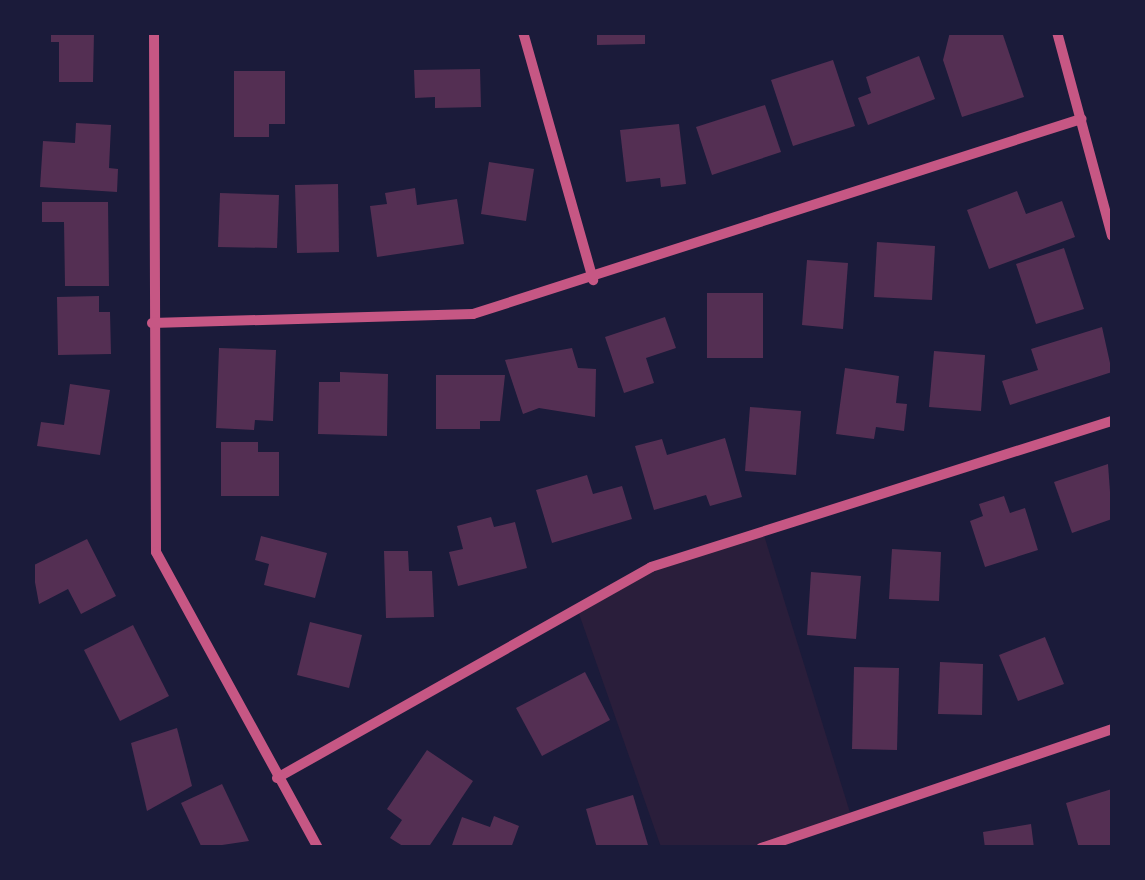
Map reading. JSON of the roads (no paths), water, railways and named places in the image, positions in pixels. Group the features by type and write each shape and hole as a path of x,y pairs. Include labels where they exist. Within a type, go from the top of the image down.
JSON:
{"street":[{"path":"154,32 152,324 156,552 318,848"},
{"path":"523,32 593,280"},
{"path":"1058,32 1112,236"},
{"path":"152,324 473,314 593,280 1082,119"},
{"path":"277,778 651,567 1112,420"},
{"path":"762,848 1112,729"}]}
